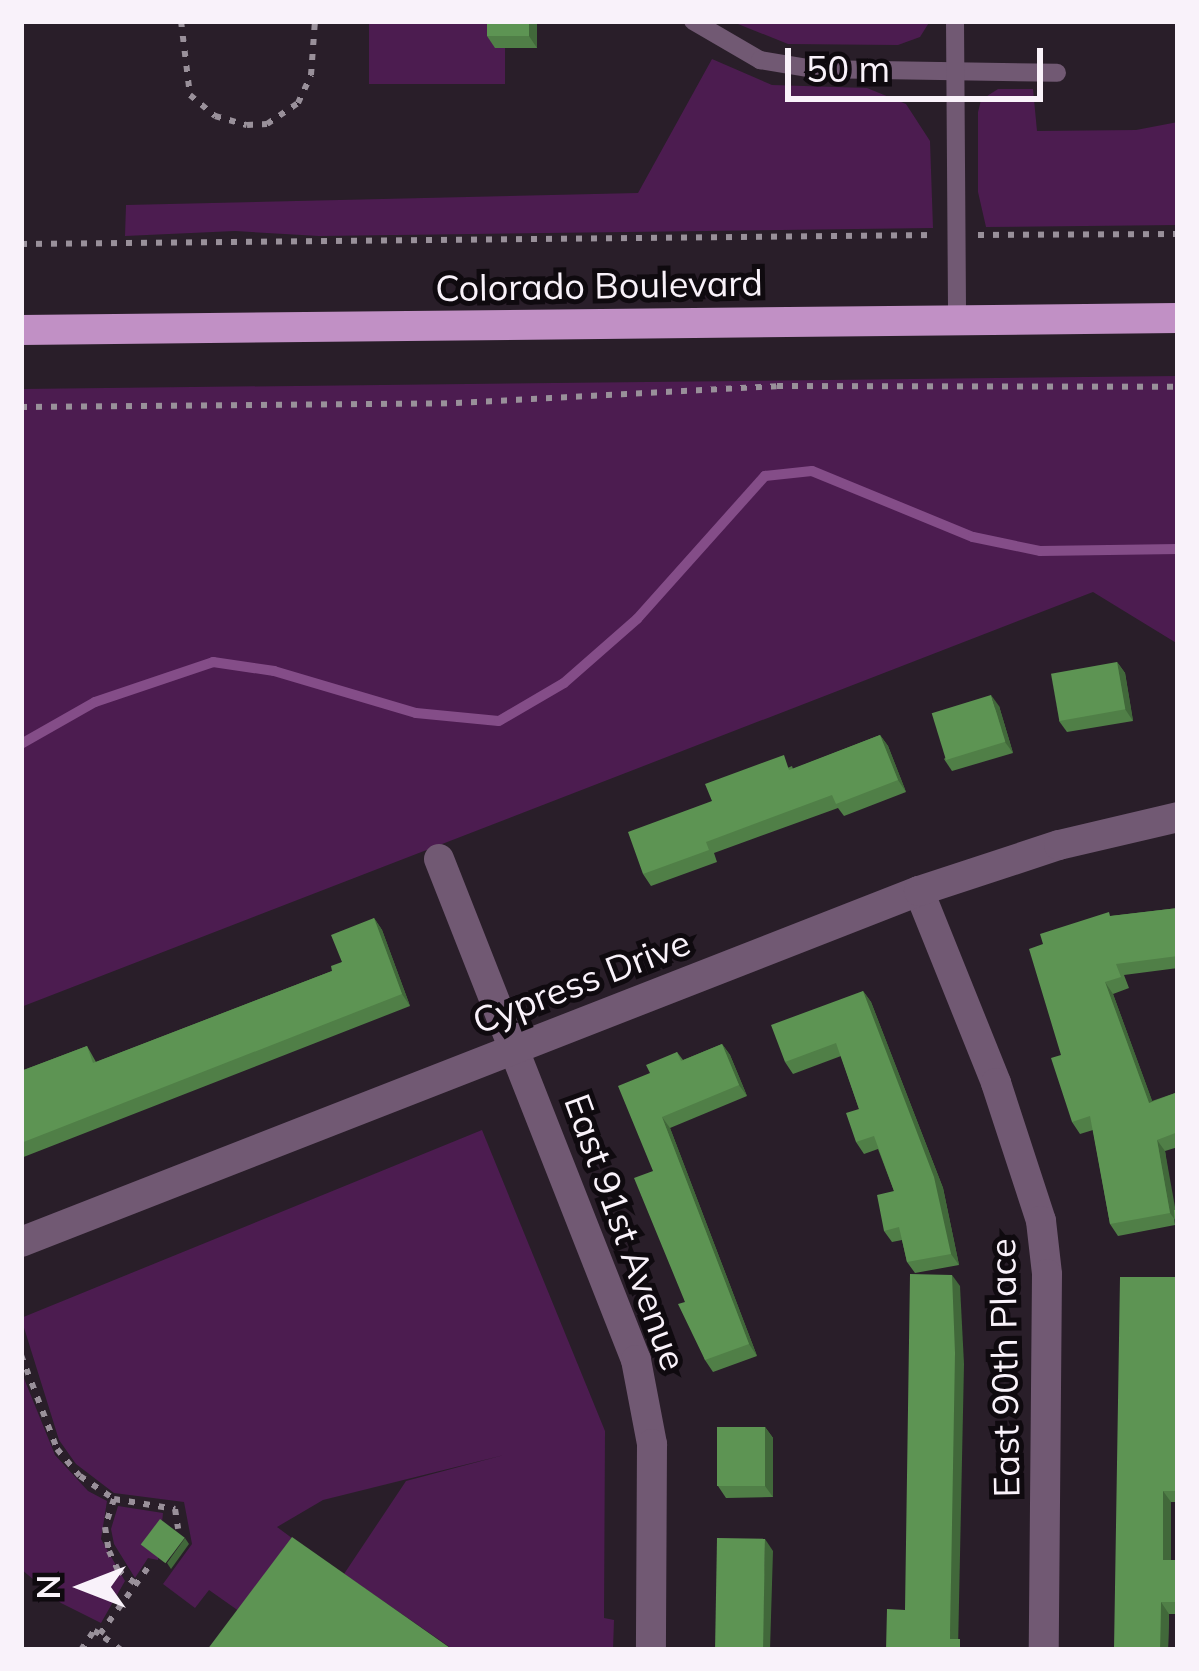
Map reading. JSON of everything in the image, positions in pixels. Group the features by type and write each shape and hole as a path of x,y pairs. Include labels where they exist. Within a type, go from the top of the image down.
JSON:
{"main road":[{"name":"Colorado Boulevard","path":"21,330 1178,318"}],"street":[{"name":"Cypress Drive","path":"21,1242 919,891 1059,844 1178,817"},
{"name":"East 91st Avenue","path":"439,859 624,1325 645,1396 652,1444 651,1650"},
{"name":"East 90th Place","path":"919,891 996,1083 1041,1221 1047,1274 1044,1650"}],"lane":[{"path":"693,21 760,60 814,69 1057,73"},
{"path":"955,21 957,320"}],"path":[{"path":"181,21 190,95 215,116 247,125 286,115 306,91 315,52 315,21"},
{"path":"1002,235 1178,234"},
{"path":"21,244 928,236"},
{"path":"21,407 478,403 777,386 1178,387"},
{"path":"21,1355 57,1449 80,1476 114,1498 176,1509 178,1529"},
{"path":"114,1498 105,1527 109,1551 118,1570 136,1584"},
{"path":"100,1634 152,1562"},
{"path":"81,1650 94,1630 121,1650"}],"shaded area":[{"path":"369,21 505,21 505,84 369,84"},
{"path":"930,21 920,37 898,45 788,44 733,22"},
{"path":"712,59 772,85 867,88 906,104 930,141 933,228 319,236 235,231 125,236 126,205 638,193"},
{"path":"998,89 1033,89 1037,131 1136,130 1178,122 1178,225 986,227 978,192 978,112 981,100"},
{"path":"1178,376 1178,644 1093,592 21,1007 21,389"},
{"path":"482,1130 605,1431 604,1618 614,1620 613,1650 454,1650 344,1574 406,1481 504,1455 323,1500 277,1527 304,1547 253,1621 209,1590 195,1608 163,1584 192,1544 184,1502 114,1493 76,1464 59,1440 21,1318"},
{"path":"21,1371 55,1455 88,1491 107,1501 101,1539 125,1581 101,1623 61,1603 21,1569"},
{"path":"118,1506 163,1513 158,1560 148,1558 135,1578 114,1544 111,1529"}],"building":[{"path":"487,21 529,21 529,36 487,36"},
{"path":"1117,662 1125,709 1059,721 1051,674"},
{"path":"991,695 1005,742 946,760 932,713"},
{"path":"880,735 898,780 836,804 832,795 706,842 709,850 643,874 628,832 712,801 705,784 784,755 789,770"},
{"path":"1178,908 1178,956 1116,964 1121,977 1105,982 1149,1103 1178,1092 1178,1132 1157,1140 1170,1213 1110,1224 1090,1116 1072,1122 1051,1058 1061,1055 1029,949 1043,944 1040,934 1109,912 1110,916"},
{"path":"374,918 402,994 21,1143 21,1071 87,1046 93,1063 332,971 331,966 342,962 331,935"},
{"path":"863,991 934,1177 951,1254 907,1262 899,1227 884,1231 877,1195 894,1191 874,1136 856,1142 846,1113 859,1109 836,1043 785,1062 771,1025"},
{"path":"722,1044 739,1085 662,1117 749,1344 705,1360 678,1304 685,1302 634,1178 653,1171 618,1086 650,1073 646,1065 677,1052 681,1061"},
{"path":"1174,1210 1178,1210 1178,1260"},
{"path":"910,1274 952,1275 950,1639 960,1639 960,1650 886,1650 887,1609 905,1610"},
{"path":"1120,1277 1178,1277 1178,1491 1163,1491 1163,1560 1178,1560 1178,1602 1161,1602 1160,1650 1114,1650"},
{"path":"717,1427 765,1427 765,1486 717,1486"},
{"path":"160,1519 185,1538 165,1563 141,1545"},
{"path":"292,1537 453,1650 207,1650"},
{"path":"717,1538 765,1539 763,1650 715,1650"}],"waterway":[{"path":"21,744 95,702 213,662 274,671 416,713 499,721 564,683 637,619 765,476 812,471 973,537 1040,551 1178,549"}]}
